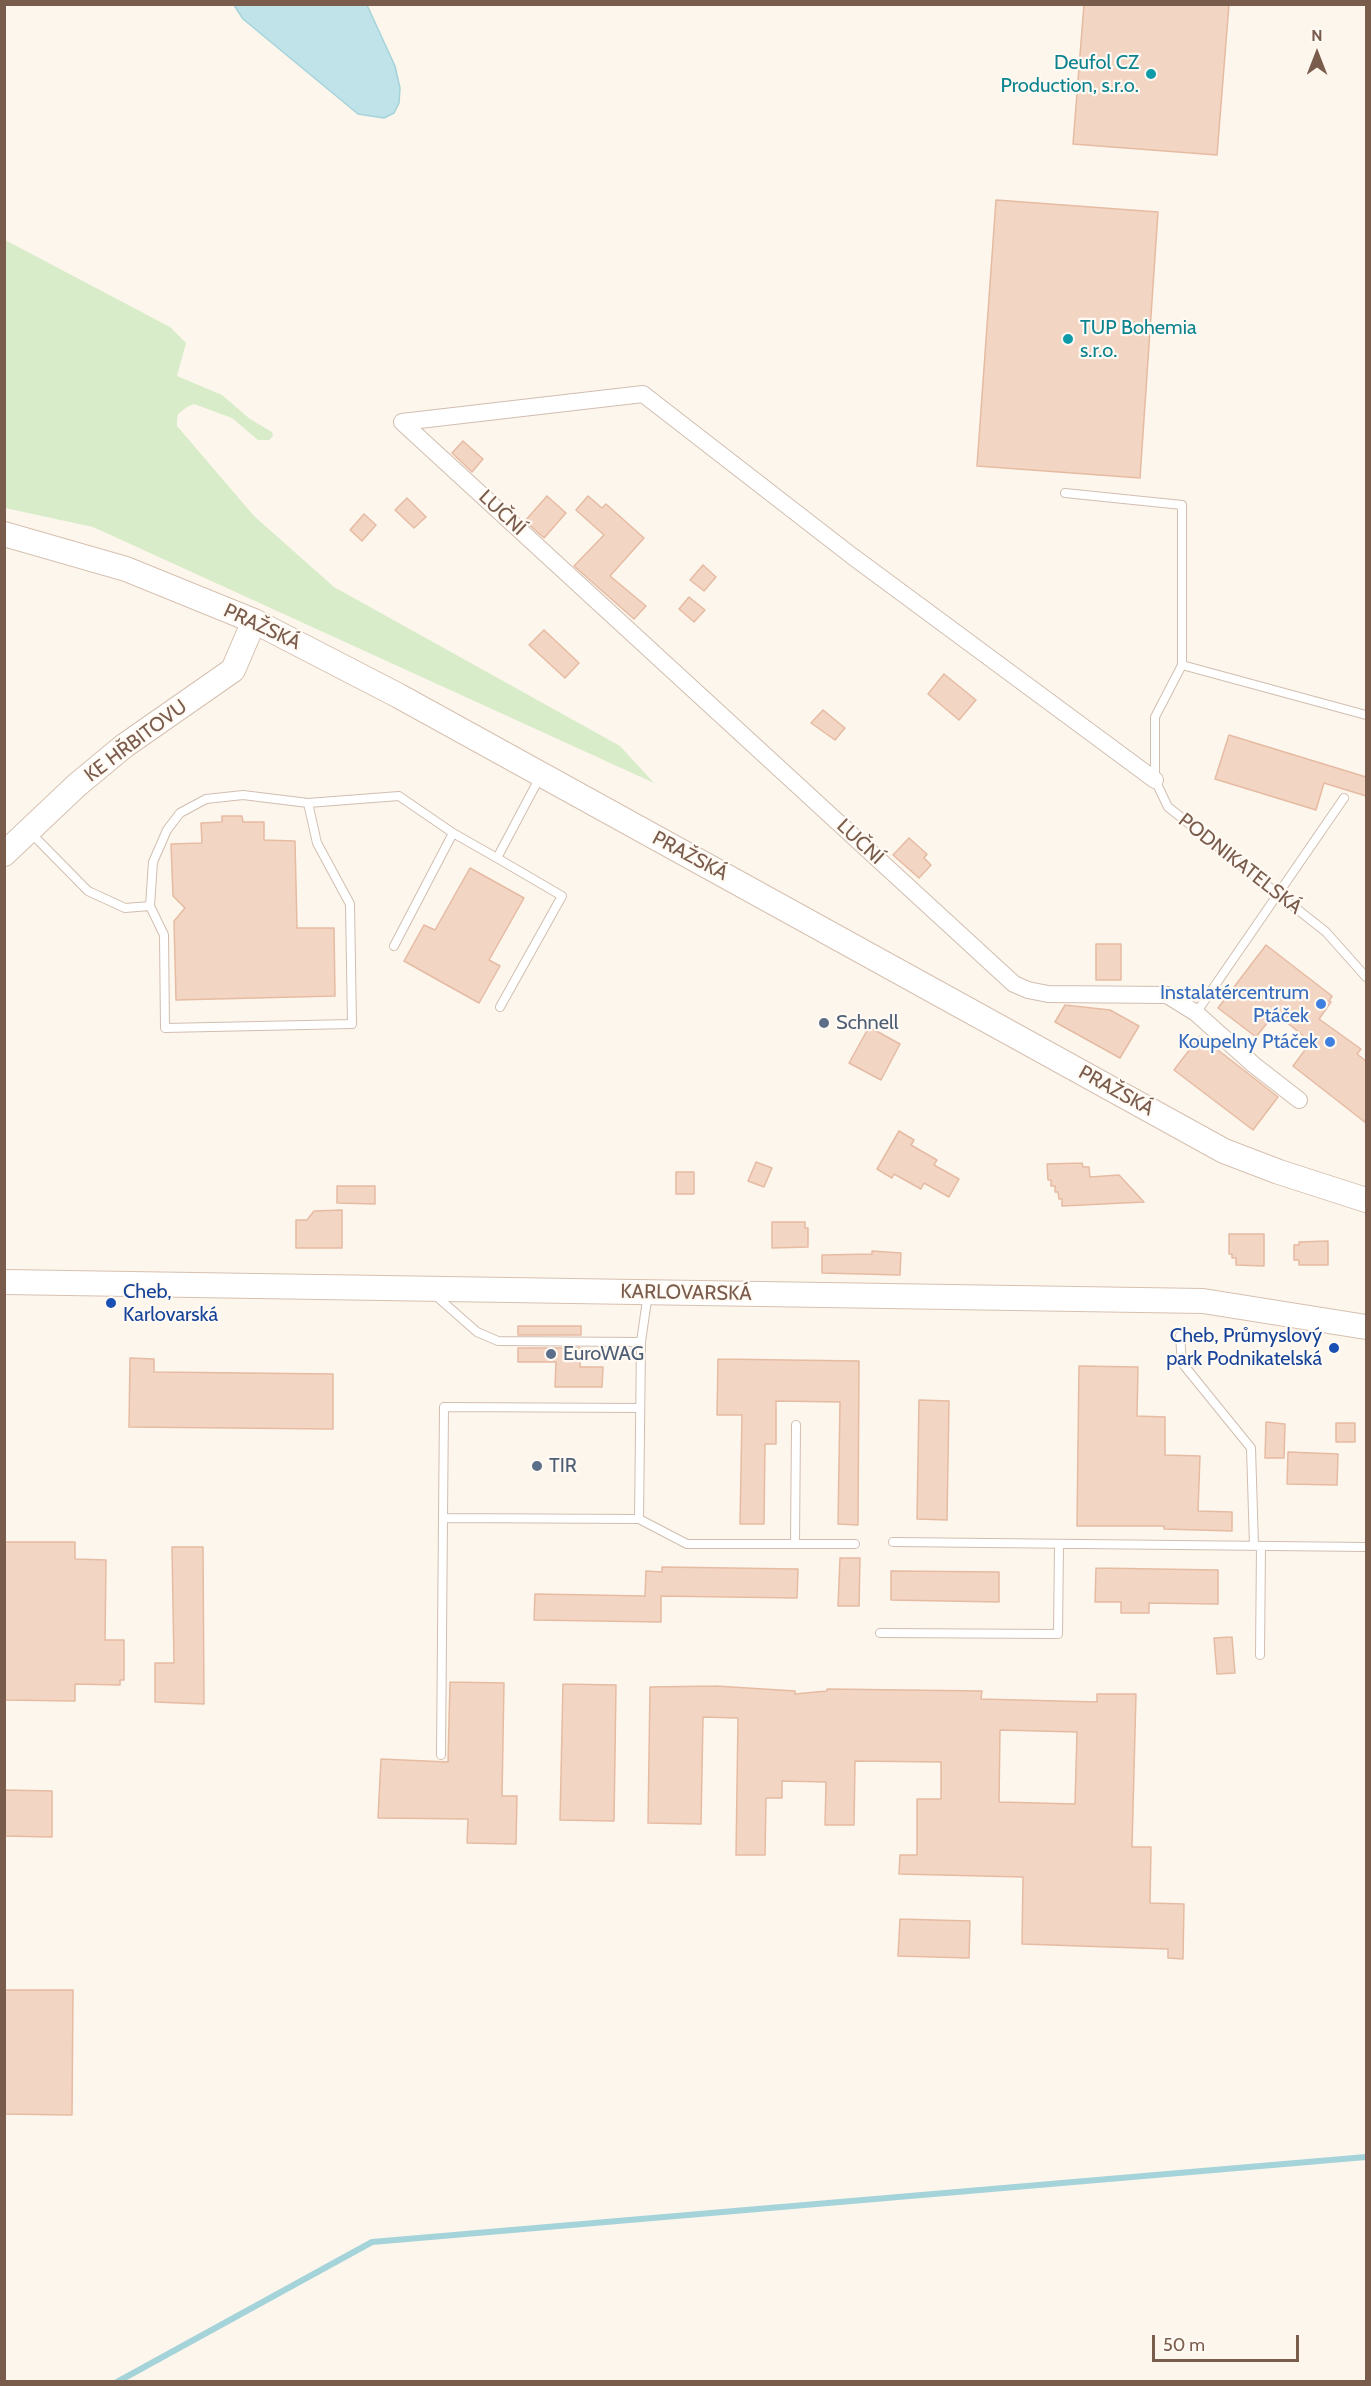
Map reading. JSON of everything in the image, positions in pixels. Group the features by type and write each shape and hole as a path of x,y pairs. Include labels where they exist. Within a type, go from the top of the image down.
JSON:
{"main road":[{"name":"PRAŽSKÁ","path":"4,534 126,569 254,621 399,696 1224,1151 1279,1172 1366,1200"},
{"name":"KE HŘBITOVU","path":"4,854 28,829 124,746 233,670 254,621"},
{"name":"KARLOVARSKÁ","path":"4,1282 1203,1301 1366,1327"}],"street":[{"name":"LUČNÍ","path":"1155,780 852,556 643,394 402,422 1014,984 1028,990 1048,994 1167,995 1196,1013 1254,1065 1299,1100"}],"lane":[{"path":"1065,493 1182,505 1182,665 1366,715"},
{"name":"PODNIKATELSKÁ","path":"1182,665 1155,717 1155,780 1168,807 1326,932 1366,977"},
{"path":"497,858 541,775"},
{"path":"308,803 317,843 350,904 352,1024 165,1028 164,935 150,906 153,862 166,830 180,813 206,799 243,795 308,803 399,796 453,833 562,896 500,1007"},
{"path":"1196,1013 1279,896 1344,798"},
{"path":"28,829 88,891 125,908 150,906"},
{"path":"394,946 453,833"},
{"path":"428,1289 477,1332 498,1341 641,1342"},
{"path":"639,1519 641,1342 648,1293"},
{"path":"1180,1336 1182,1363 1251,1448 1258,1546 1260,1654"},
{"path":"441,1755 444,1407 640,1408"},
{"path":"795,1544 796,1425"},
{"path":"443,1518 639,1519 687,1544 855,1544"},
{"path":"893,1542 1366,1547"},
{"path":"880,1632 1058,1635 1059,1544"}],"green space":[{"path":"5,240 170,327 186,343 177,376 222,395 250,419 272,432 273,436 269,440 258,440 232,418 194,404 178,414 177,420 177,426 254,516 334,587 620,746 654,783 93,527 5,508"}],"water":[{"path":"234,5 367,5 395,66 400,88 399,103 394,113 384,118 358,114 243,19"}],"building":[{"name":"Deufol CZ Production, s.r.o.","path":"1084,4 1229,4 1217,155 1073,144"},
{"name":"TUP Bohemia s.r.o.","path":"996,200 1158,212 1140,478 977,466"},
{"path":"463,441 483,459 472,472 452,453"},
{"path":"547,496 566,513 544,538 525,521"},
{"path":"588,496 602,508 606,504 644,538 610,576 646,606 634,619 574,566 604,535 576,510"},
{"path":"407,498 426,517 414,528 395,510"},
{"path":"364,514 376,525 362,541 350,530"},
{"path":"703,565 716,577 704,591 690,580"},
{"path":"689,597 705,610 694,622 679,609"},
{"path":"544,630 579,663 565,678 529,645"},
{"path":"944,674 976,700 959,720 928,694"},
{"path":"823,710 845,728 835,740 811,723"},
{"path":"1229,735 1366,777 1366,796 1324,783 1316,810 1215,779"},
{"path":"222,816 242,816 243,822 264,822 264,840 295,841 297,928 334,928 335,996 176,1000 174,921 185,908 173,896 171,844 202,843 201,823 222,822"},
{"path":"909,838 927,854 924,858 931,865 919,878 893,855"},
{"path":"470,868 524,898 489,960 500,966 479,1003 404,961 424,925 435,930"},
{"path":"1096,944 1121,944 1121,980 1096,980"},
{"path":"1266,945 1332,996 1329,1001 1331,1002 1319,1019 1361,1049 1357,1054 1366,1061 1366,1123 1293,1066 1311,1042 1275,1013 1256,1037 1218,1008"},
{"path":"1065,1005 1110,1010 1139,1026 1120,1058 1055,1022"},
{"path":"869,1027 900,1044 881,1080 849,1063"},
{"path":"1200,1036 1278,1097 1253,1130 1174,1070"},
{"path":"899,1131 914,1140 911,1145 937,1160 934,1165 959,1179 949,1197 924,1183 921,1189 894,1174 892,1178 877,1169"},
{"path":"756,1162 772,1168 764,1187 748,1181"},
{"path":"1082,1163 1083,1167 1089,1167 1090,1177 1119,1175 1144,1202 1062,1206 1062,1199 1059,1199 1058,1192 1055,1192 1055,1186 1051,1186 1051,1180 1048,1180 1047,1164"},
{"path":"676,1172 694,1172 694,1194 676,1194"},
{"path":"337,1186 375,1186 375,1204 337,1203"},
{"path":"342,1210 342,1248 296,1248 296,1220 307,1220 314,1211"},
{"path":"772,1222 805,1222 805,1228 808,1228 808,1247 772,1248"},
{"path":"1229,1234 1264,1234 1264,1266 1236,1265 1236,1258 1232,1258 1232,1254 1229,1254"},
{"path":"1328,1241 1328,1265 1299,1265 1299,1260 1294,1260 1294,1245 1299,1245 1299,1242"},
{"path":"872,1251 901,1253 900,1275 822,1273 822,1255 872,1254"},
{"path":"518,1326 581,1326 581,1335 518,1335"},
{"path":"518,1348 581,1348 580,1367 603,1367 602,1387 555,1387 556,1362 518,1362"},
{"path":"130,1358 154,1359 154,1372 333,1374 333,1429 129,1427"},
{"path":"718,1359 859,1361 858,1525 838,1524 840,1402 776,1401 776,1444 765,1444 764,1524 740,1524 742,1415 717,1415"},
{"path":"1079,1366 1138,1367 1137,1416 1165,1417 1165,1455 1200,1456 1198,1511 1232,1512 1232,1531 1164,1529 1164,1526 1077,1526"},
{"path":"919,1400 949,1401 947,1520 917,1519"},
{"path":"1266,1422 1285,1424 1284,1458 1265,1458"},
{"path":"1336,1423 1355,1423 1355,1442 1336,1442"},
{"path":"1288,1452 1338,1454 1337,1485 1287,1484"},
{"path":"4,1542 75,1542 75,1559 106,1560 105,1640 124,1640 124,1680 120,1680 120,1685 75,1684 75,1701 4,1700"},
{"path":"172,1547 203,1547 204,1704 155,1702 155,1663 174,1663"},
{"path":"840,1558 860,1558 859,1606 838,1606"},
{"path":"662,1567 798,1569 797,1598 661,1596 661,1622 534,1620 535,1594 645,1596 646,1571 662,1572"},
{"path":"1096,1568 1218,1570 1218,1604 1149,1603 1149,1613 1121,1613 1121,1602 1095,1602"},
{"path":"891,1571 999,1572 999,1602 891,1600"},
{"path":"1232,1637 1235,1673 1217,1674 1214,1638"},
{"path":"450,1682 504,1683 502,1796 517,1796 516,1844 467,1843 468,1819 378,1818 381,1759 448,1762"},
{"path":"563,1684 616,1685 614,1821 560,1820"},
{"path":"716,1686 795,1691 795,1694 827,1691 827,1689 982,1691 981,1699 1097,1702 1097,1694 1136,1694 1132,1847 1151,1847 1150,1903 1184,1904 1183,1959 1168,1958 1168,1949 1022,1944 1023,1877 899,1874 900,1855 917,1855 917,1799 941,1799 941,1762 855,1761 854,1825 825,1825 826,1782 782,1781 782,1798 766,1798 765,1855 736,1855 738,1718 703,1717 701,1824 648,1823 650,1687","holes":["1000,1730 1077,1732 1075,1804 999,1802"]},
{"path":"4,1790 52,1791 52,1837 4,1836"},
{"path":"900,1919 970,1921 969,1958 898,1956"},
{"path":"4,1990 73,1990 72,2115 4,2114"}],"waterway":[{"path":"117,2382 372,2242 1366,2157"}],"place":[{"name":"Deufol CZ Production, s.r.o.","path":"1151,74"},
{"name":"TUP Bohemia s.r.o.","path":"1068,339"},
{"name":"Instalatércentrum Ptáček","path":"1321,1004"},
{"name":"Schnell","path":"824,1023"},
{"name":"Koupelny Ptáček","path":"1330,1042"},
{"name":"Cheb, Karlovarská","path":"111,1303"},
{"name":"Cheb, Průmyslový park Podnikatelská","path":"1334,1348"},
{"name":"EuroWAG","path":"551,1354"},
{"name":"TIR","path":"537,1466"}]}
